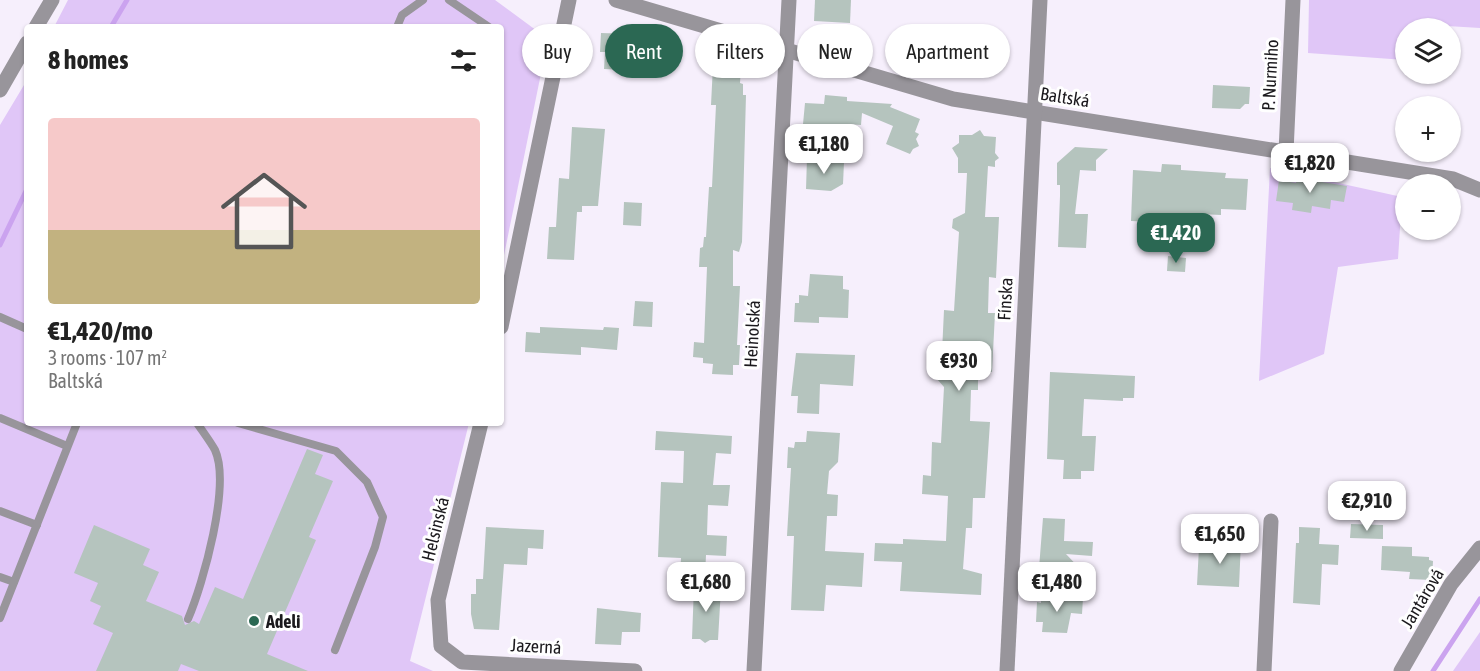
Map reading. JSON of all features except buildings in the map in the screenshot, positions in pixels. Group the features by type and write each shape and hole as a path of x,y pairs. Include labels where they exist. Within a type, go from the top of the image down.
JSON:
{"street":[{"path":"38,24 52,0"},
{"path":"504,313 569,0"},
{"name":"Baltská","path":"616,0 952,99 1453,179 1480,190"},
{"name":"Heinolská","path":"754,671 789,0"},
{"name":"Fínska","path":"1007,671 1040,0"},
{"name":"P. Nurmiho","path":"1286,152 1293,0"},
{"path":"0,90 24,48"},
{"name":"Helsinská","path":"441,646 438,600 480,426"},
{"path":"1264,671 1271,521"},
{"name":"Jantárová","path":"1401,671 1451,584 1480,548"},
{"name":"Jazerná","path":"441,646 462,662 635,671"}],"lane":[{"path":"398,24 402,15 423,0"},
{"path":"449,0 485,24"},
{"path":"2,318 24,328"},
{"path":"0,418 67,446"},
{"path":"0,618 76,426"},
{"path":"188,619 208,559 220,492 216,452 199,426"},
{"path":"248,426 336,451 367,482 383,517 375,547 335,650"},
{"path":"0,511 37,525"},
{"path":"0,577 14,582"}],"shaded area":[{"path":"68,0 495,0 528,24 522,24 522,78 540,78 504,255 504,24 56,24"},
{"path":"1309,0 1480,0 1480,28 1461,27 1461,18 1395,18 1395,59 1308,53"},
{"path":"24,85 24,426 468,426 410,661 433,671 0,671 0,125"},
{"path":"1270,168 1395,195 1395,240 1399,240 1398,259 1338,267 1324,354 1259,381"},
{"path":"1480,632 1480,671 1453,671"}],"waterway":[{"path":"113,24 127,0"},
{"path":"0,245 24,195"},
{"path":"1433,671 1480,599"}],"place":[{"name":"Adeli","path":"254,621"}]}
